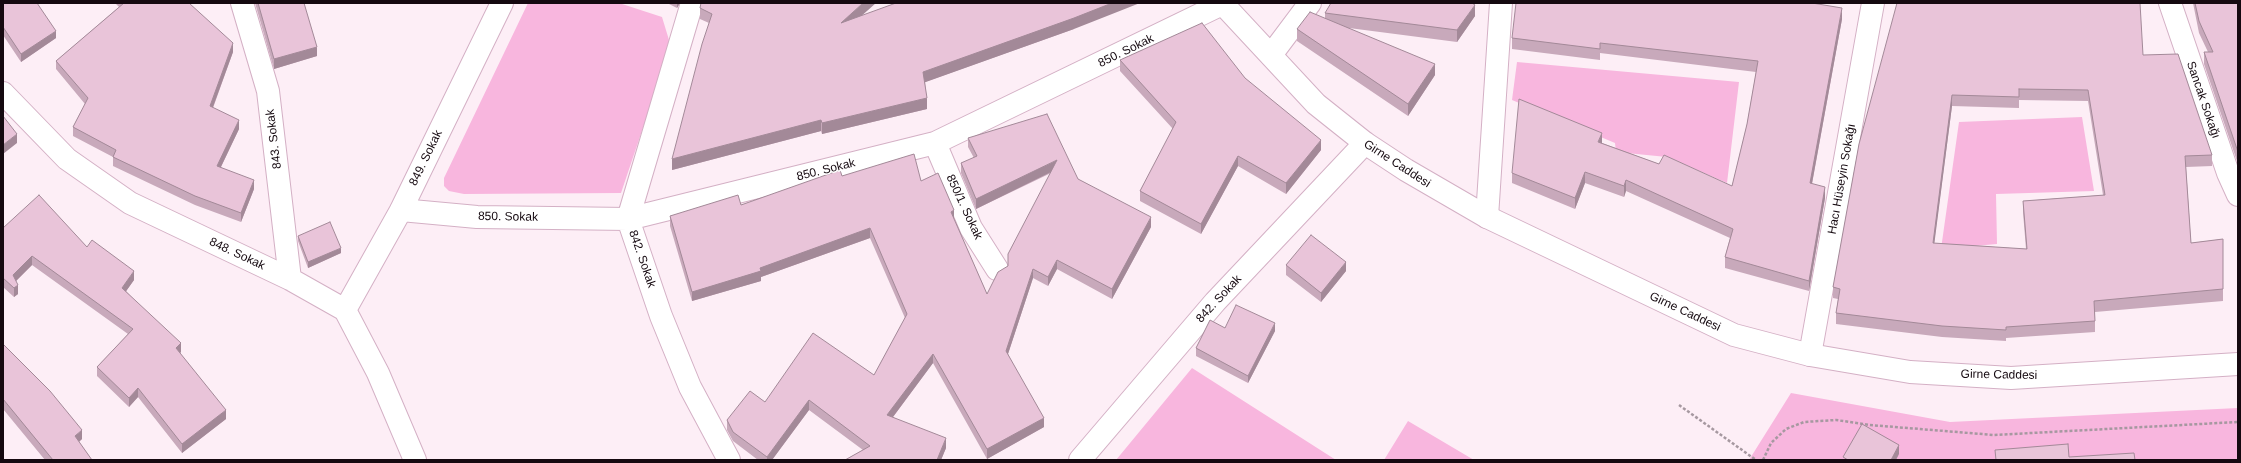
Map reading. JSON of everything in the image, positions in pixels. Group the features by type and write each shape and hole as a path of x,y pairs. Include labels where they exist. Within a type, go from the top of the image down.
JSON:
{"street":[{"name":"843. Sokak","path":"242,3 268,91 290,279"},
{"name":"849. Sokak","path":"345,310 401,210 502,3"},
{"name":"842. Sokak","path":"692,3 628,219 661,316 687,380 729,460"},
{"path":"1271,55 1310,3"},
{"path":"1487,218 1501,3"},
{"name":"Hacı Hüseyin Sokağı","path":"1810,355 1873,3"},
{"name":"Sancak Sokağı","path":"2170,3 2228,173 2238,196"},
{"name":"850. Sokak","path":"401,210 477,217 628,219 935,143 1222,4"},
{"name":"Girne Caddesi","path":"1222,4 1316,104 1365,143 1444,194 1487,218 1734,335 1810,355 1910,372 2011,378 2238,364"},
{"name":"848. Sokak","path":"3,93 67,160 130,203 290,279 345,310"},
{"name":"850/1. Sokak","path":"935,143 971,228 997,270"},
{"name":"842. Sokak","path":"1080,460 1215,302 1365,143"},
{"path":"345,310 378,373 416,460"}],"path":[{"path":"1679,404 1756,460"},
{"path":"1763,460 1771,443 1786,429 1804,422 1836,420 1870,425 1994,435 2238,422"}],"shaded area":[{"path":"528,3 619,3 662,17 669,40 655,92 621,193 464,194 449,191 444,186 444,178"},
{"path":"1517,62 1739,82 1727,183 1667,157 1616,152 1615,143 1512,100"},
{"path":"2082,117 2094,191 1996,194 1997,244 1941,249 1959,122"},
{"path":"1192,368 1336,460 1116,460"},
{"path":"1791,393 1950,422 2238,408 2238,460 1749,460"},
{"path":"1408,421 1474,460 1384,460"}],"building":[{"path":"3,3 37,3 56,31 21,54 3,27"},
{"path":"124,3 189,3 233,43 210,106 239,120 217,166 254,180 241,213 195,196 113,157 116,150 73,127 88,98 56,61"},
{"path":"258,3 304,3 317,47 274,59"},
{"path":"701,3 863,3 841,23 896,3 1112,3 923,72 927,98 822,123 821,120 672,159 702,44 712,14 700,8"},
{"path":"1331,3 1472,3 1475,5 1457,30 1325,13"},
{"path":"1516,3 1812,3 1842,8 1810,183 1825,187 1809,281 1725,257 1733,229 1626,180 1624,186 1585,172 1575,198 1512,173 1519,99 1602,133 1598,142 1659,164 1664,155 1732,186 1747,124 1758,61 1600,43 1600,49 1512,38"},
{"path":"1897,3 2140,3 2143,55 2178,54 2212,155 2185,156 2191,243 2223,239 2223,289 2094,301 2095,321 2006,327 2006,330 1942,326 1836,313 1840,289 1833,287 1859,144","holes":["2019,89 2088,90 2105,195 2023,201 2027,249 1933,243 1952,95 2019,97"]},
{"path":"2195,3 2238,3 2238,152 2204,52 2213,52 2199,21"},
{"path":"1310,12 1435,64 1408,104 1297,29"},
{"path":"1202,23 1245,78 1321,140 1286,183 1238,156 1201,224 1140,191 1176,122 1120,60"},
{"path":"1047,114 1078,179 1151,217 1112,289 1057,260 1048,277 1033,269 1006,351 1044,418 987,449 933,354 887,415 946,438 937,460 845,460 870,446 809,400 767,457 733,432 727,420 750,391 765,402 813,333 874,375 907,314 870,228 760,268 761,271 692,292 670,216 738,195 741,205 840,170 842,176 914,154 921,181 938,173 954,210 951,212 987,294 998,272 1008,266 1008,254 1057,160 976,199 961,163 977,156 968,138"},
{"path":"3,116 17,134 3,145"},
{"path":"39,195 87,247 92,240 134,271 122,288 181,343 176,348 226,410 182,444 138,388 129,398 97,367 133,329 32,256 13,275 18,285 14,288 3,278 3,228"},
{"path":"330,222 341,248 308,262 298,236"},
{"path":"1311,235 1346,262 1321,293 1286,265"},
{"path":"1236,305 1275,323 1248,376 1196,348 1210,320 1225,328"},
{"path":"3,344 50,391 82,430 75,436 92,460 53,460 3,399"},
{"path":"1862,424 1899,445 1891,460 1848,460 1843,457"},
{"path":"2068,444 2069,457 2134,453 2135,460 1996,460 1995,450"}]}
